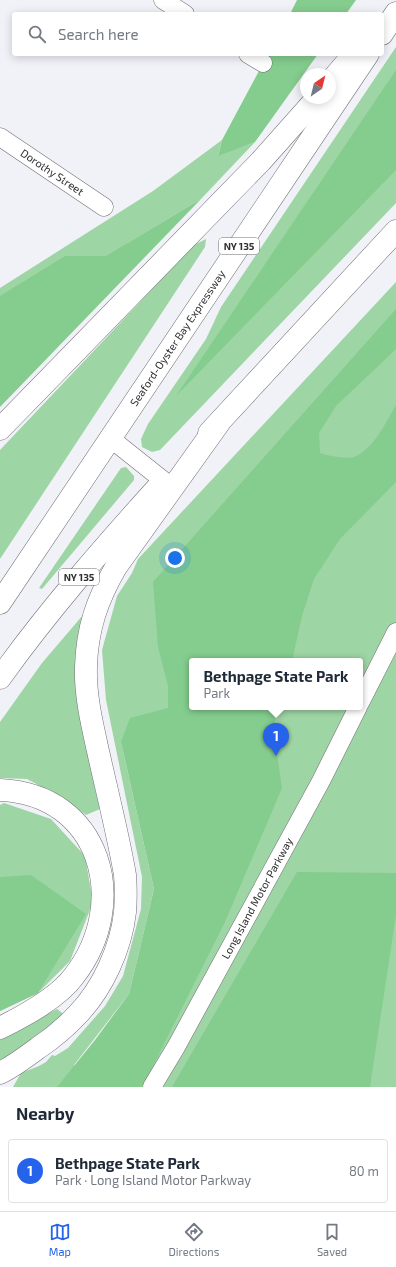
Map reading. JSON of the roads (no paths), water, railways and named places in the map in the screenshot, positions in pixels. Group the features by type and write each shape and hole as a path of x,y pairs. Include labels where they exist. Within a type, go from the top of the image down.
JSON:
{"highway":[{"path":"384,19 396,4"},
{"path":"384,31 396,13"},
{"path":"336,75 352,56"},
{"name":"Seaford-Oyster Bay Expressway","path":"0,603 367,56"},
{"path":"0,429 261,161 312,104"},
{"name":"NY 135","path":"0,678 83,573 164,481 396,231"},
{"path":"0,1073 16,1064 66,1027 91,998 110,965 125,913 125,876 90,713 86,668 91,625 105,585 116,567 218,423"},
{"path":"0,790 31,794 57,806 70,817 82,830 95,852 101,872 103,888 102,908 98,927 89,951 74,977 62,989 41,1005 0,1028"}],"street":[{"path":"163,0 182,12"},
{"path":"251,56 263,64"},
{"name":"Dorothy Street","path":"0,137 104,207"},
{"path":"110,438 164,481"},
{"path":"363,697 396,632"},
{"name":"Long Island Motor Parkway","path":"152,1087 176,1047 321,781 356,710"}],"place":[{"name":"Bethpage State Park","path":"276,756"}]}
